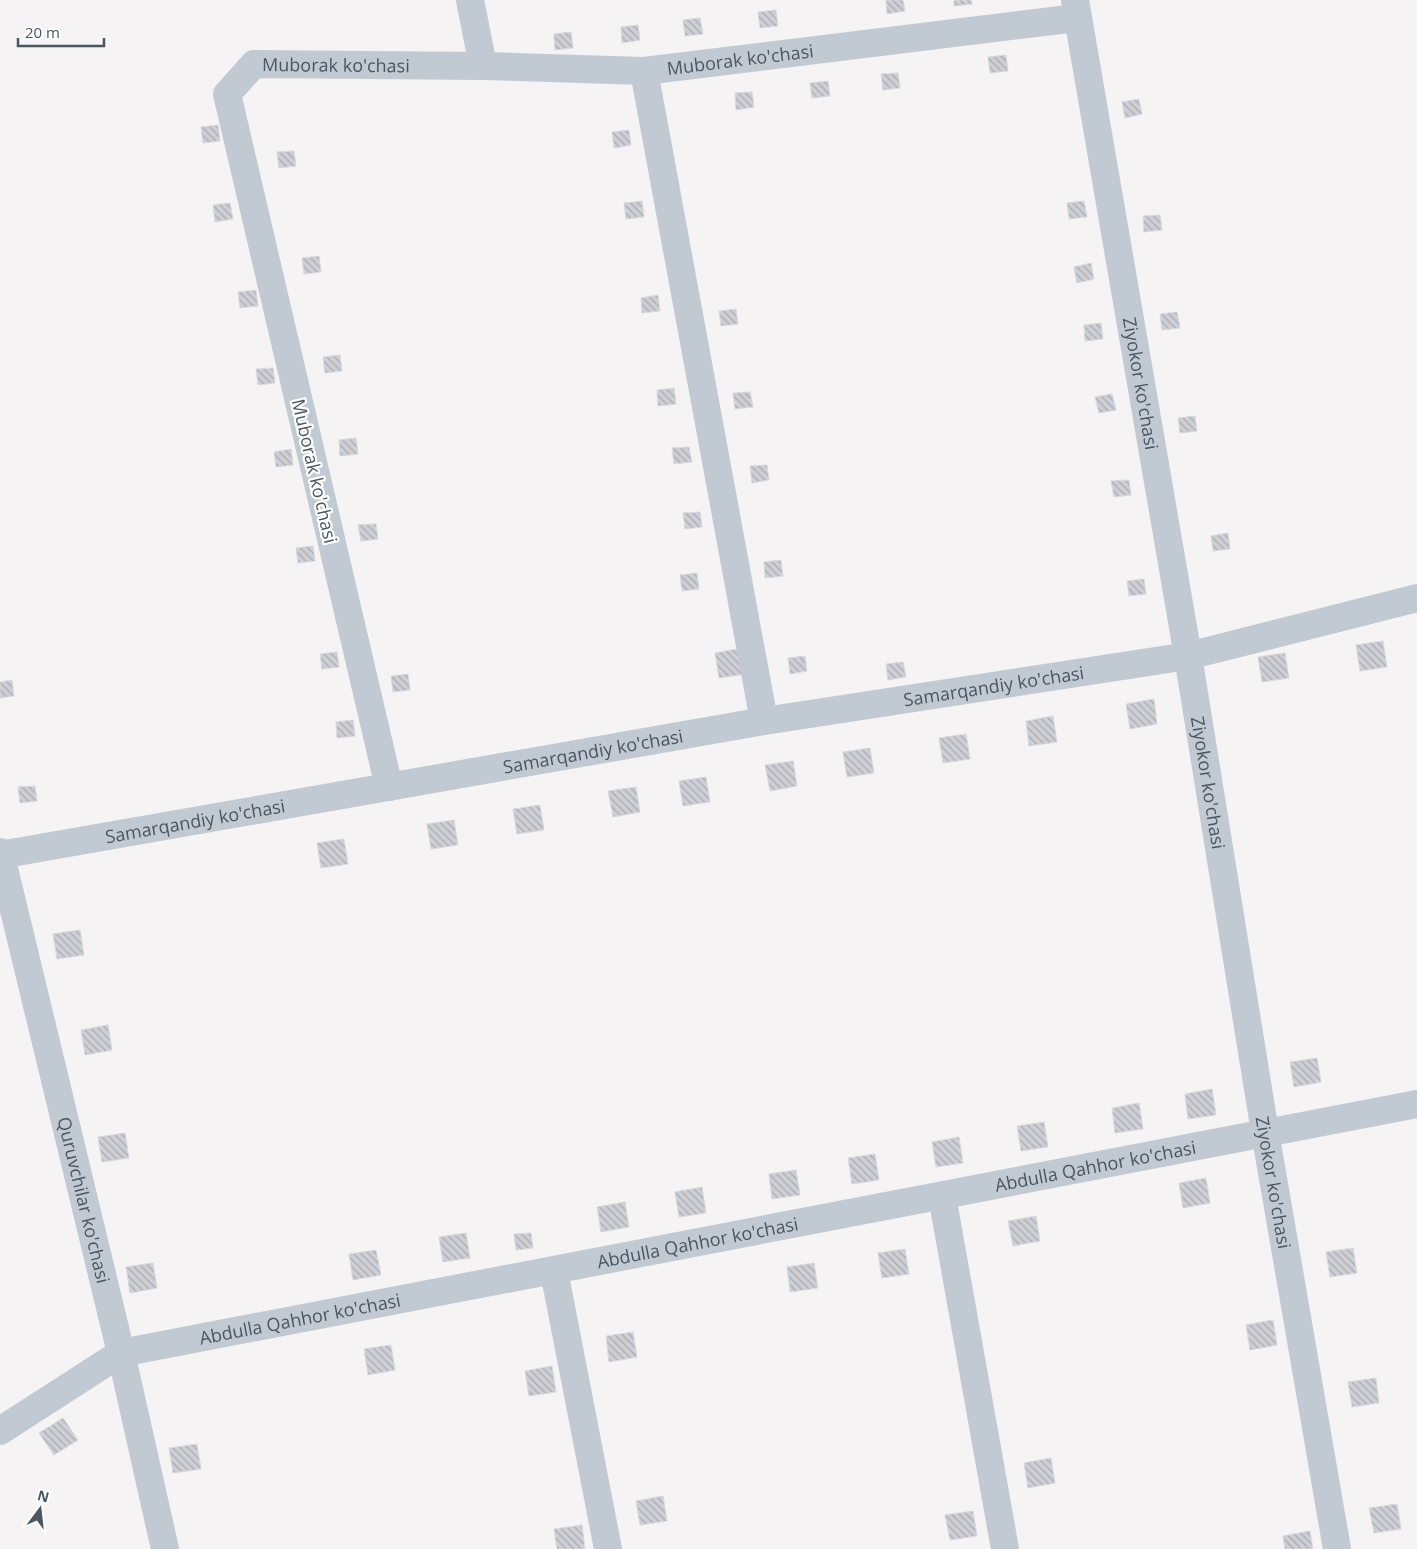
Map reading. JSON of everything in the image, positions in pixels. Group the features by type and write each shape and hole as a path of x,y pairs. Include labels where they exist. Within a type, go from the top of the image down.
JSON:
{"street":[{"path":"470,0 483,66"},
{"name":"Muborak ko'chasi","path":"389,787 227,94 254,64 483,66 644,71 1076,9"},
{"name":"Ziyokor ko'chasi","path":"1076,9 1188,656 1265,1132 1337,1549"},
{"path":"644,71 764,721"},
{"name":"Samarqandiy ko'chasi","path":"0,854 764,721 1188,656 1417,598"},
{"name":"Quruvchilar ko'chasi","path":"0,854 121,1353 165,1549"},
{"name":"Abdulla Qahhor ko'chasi","path":"0,1431 121,1353 1417,1104"},
{"path":"942,1196 1005,1549"},
{"path":"554,1271 608,1549"}],"building":[{"path":"886,0 903,0 905,11 887,14"},
{"path":"954,0 971,0 972,4 954,6"},
{"path":"776,10 778,26 760,28 758,12"},
{"path":"700,18 703,34 685,36 683,20"},
{"path":"638,25 640,40 622,43 621,27"},
{"path":"571,32 573,48 555,50 554,34"},
{"path":"1006,55 1008,71 990,73 988,57"},
{"path":"898,73 900,88 883,90 881,74"},
{"path":"828,81 830,96 812,98 810,83"},
{"path":"752,92 754,107 736,110 735,93"},
{"path":"1139,99 1142,114 1125,118 1122,102"},
{"path":"218,125 220,141 203,143 201,127"},
{"path":"629,130 631,145 614,148 612,132"},
{"path":"294,151 296,166 279,168 277,152"},
{"path":"642,201 644,217 626,219 624,203"},
{"path":"1084,201 1087,217 1069,219 1067,203"},
{"path":"230,203 233,219 215,222 213,205"},
{"path":"1160,215 1162,230 1144,232 1143,216"},
{"path":"319,256 321,272 304,274 302,258"},
{"path":"1091,263 1094,279 1077,283 1074,267"},
{"path":"256,290 258,306 240,308 238,292"},
{"path":"658,295 660,311 642,313 641,298"},
{"path":"736,309 738,324 721,326 719,311"},
{"path":"1177,312 1180,328 1162,330 1160,314"},
{"path":"1101,323 1103,339 1085,341 1084,325"},
{"path":"340,355 342,371 325,373 323,357"},
{"path":"273,368 275,383 258,385 256,369"},
{"path":"674,388 676,404 658,406 657,390"},
{"path":"750,392 753,407 735,409 733,393"},
{"path":"1112,394 1116,410 1099,413 1095,397"},
{"path":"1195,416 1197,431 1180,433 1178,418"},
{"path":"356,438 358,454 340,456 339,440"},
{"path":"689,447 692,462 674,464 672,448"},
{"path":"291,449 293,465 276,467 274,452"},
{"path":"767,465 769,480 752,483 750,466"},
{"path":"1129,480 1131,495 1114,497 1111,481"},
{"path":"700,512 702,527 685,529 683,513"},
{"path":"376,524 378,539 361,541 358,525"},
{"path":"1228,533 1230,549 1213,551 1211,536"},
{"path":"313,546 315,561 298,563 296,548"},
{"path":"781,560 783,576 765,578 764,562"},
{"path":"697,573 699,589 682,591 680,575"},
{"path":"1144,579 1146,594 1129,596 1127,581"},
{"path":"1383,641 1387,667 1360,671 1356,645"},
{"path":"742,648 746,674 719,678 715,653"},
{"path":"337,652 339,667 322,669 320,654"},
{"path":"1285,653 1289,678 1262,682 1258,657"},
{"path":"805,656 807,671 790,674 788,658"},
{"path":"903,662 906,677 888,680 886,664"},
{"path":"408,674 410,690 393,692 391,676"},
{"path":"12,680 14,696 0,698 0,682"},
{"path":"1154,699 1157,724 1130,729 1126,704"},
{"path":"1053,716 1057,742 1029,746 1026,721"},
{"path":"353,720 355,736 337,738 336,722"},
{"path":"966,734 970,759 943,763 939,738"},
{"path":"870,748 874,773 847,777 843,752"},
{"path":"793,761 797,786 770,791 765,765"},
{"path":"706,777 710,802 683,806 679,781"},
{"path":"35,786 37,801 20,803 18,787"},
{"path":"636,787 640,812 613,817 608,791"},
{"path":"540,805 544,830 517,834 513,809"},
{"path":"454,820 458,845 431,849 427,824"},
{"path":"344,839 348,864 321,868 317,843"},
{"path":"80,930 84,955 57,959 53,934"},
{"path":"108,1025 112,1050 85,1055 81,1030"},
{"path":"1317,1058 1321,1082 1294,1087 1290,1062"},
{"path":"1212,1089 1216,1115 1188,1119 1185,1094"},
{"path":"1139,1103 1143,1129 1115,1133 1112,1108"},
{"path":"1044,1122 1048,1147 1021,1151 1017,1126"},
{"path":"125,1133 129,1158 102,1162 98,1137"},
{"path":"959,1137 963,1163 936,1167 932,1142"},
{"path":"875,1154 879,1180 852,1184 848,1158"},
{"path":"796,1170 800,1195 772,1199 769,1174"},
{"path":"1206,1178 1210,1203 1183,1208 1179,1183"},
{"path":"702,1187 706,1213 679,1217 675,1192"},
{"path":"625,1202 629,1227 601,1232 597,1207"},
{"path":"1036,1216 1040,1241 1013,1246 1008,1221"},
{"path":"466,1233 470,1258 443,1262 439,1237"},
{"path":"531,1233 533,1248 516,1250 514,1234"},
{"path":"1353,1248 1357,1273 1330,1277 1326,1252"},
{"path":"905,1249 909,1274 882,1278 878,1253"},
{"path":"376,1250 381,1275 353,1280 349,1254"},
{"path":"153,1263 157,1288 130,1293 126,1267"},
{"path":"814,1263 818,1288 790,1292 787,1267"},
{"path":"1273,1320 1277,1345 1250,1350 1246,1325"},
{"path":"633,1332 637,1357 609,1362 606,1336"},
{"path":"391,1345 395,1370 368,1375 364,1349"},
{"path":"552,1366 556,1392 529,1396 525,1371"},
{"path":"1376,1378 1379,1403 1352,1407 1348,1382"},
{"path":"63,1418 78,1440 54,1455 39,1433"},
{"path":"197,1444 201,1469 173,1473 169,1448"},
{"path":"1051,1458 1055,1483 1028,1488 1024,1463"},
{"path":"663,1496 667,1521 640,1525 636,1501"},
{"path":"1397,1504 1401,1529 1374,1533 1369,1508"},
{"path":"973,1511 977,1536 950,1540 945,1515"},
{"path":"582,1525 585,1549 557,1549 554,1529"},
{"path":"1310,1531 1313,1549 1285,1549 1283,1536"}]}
